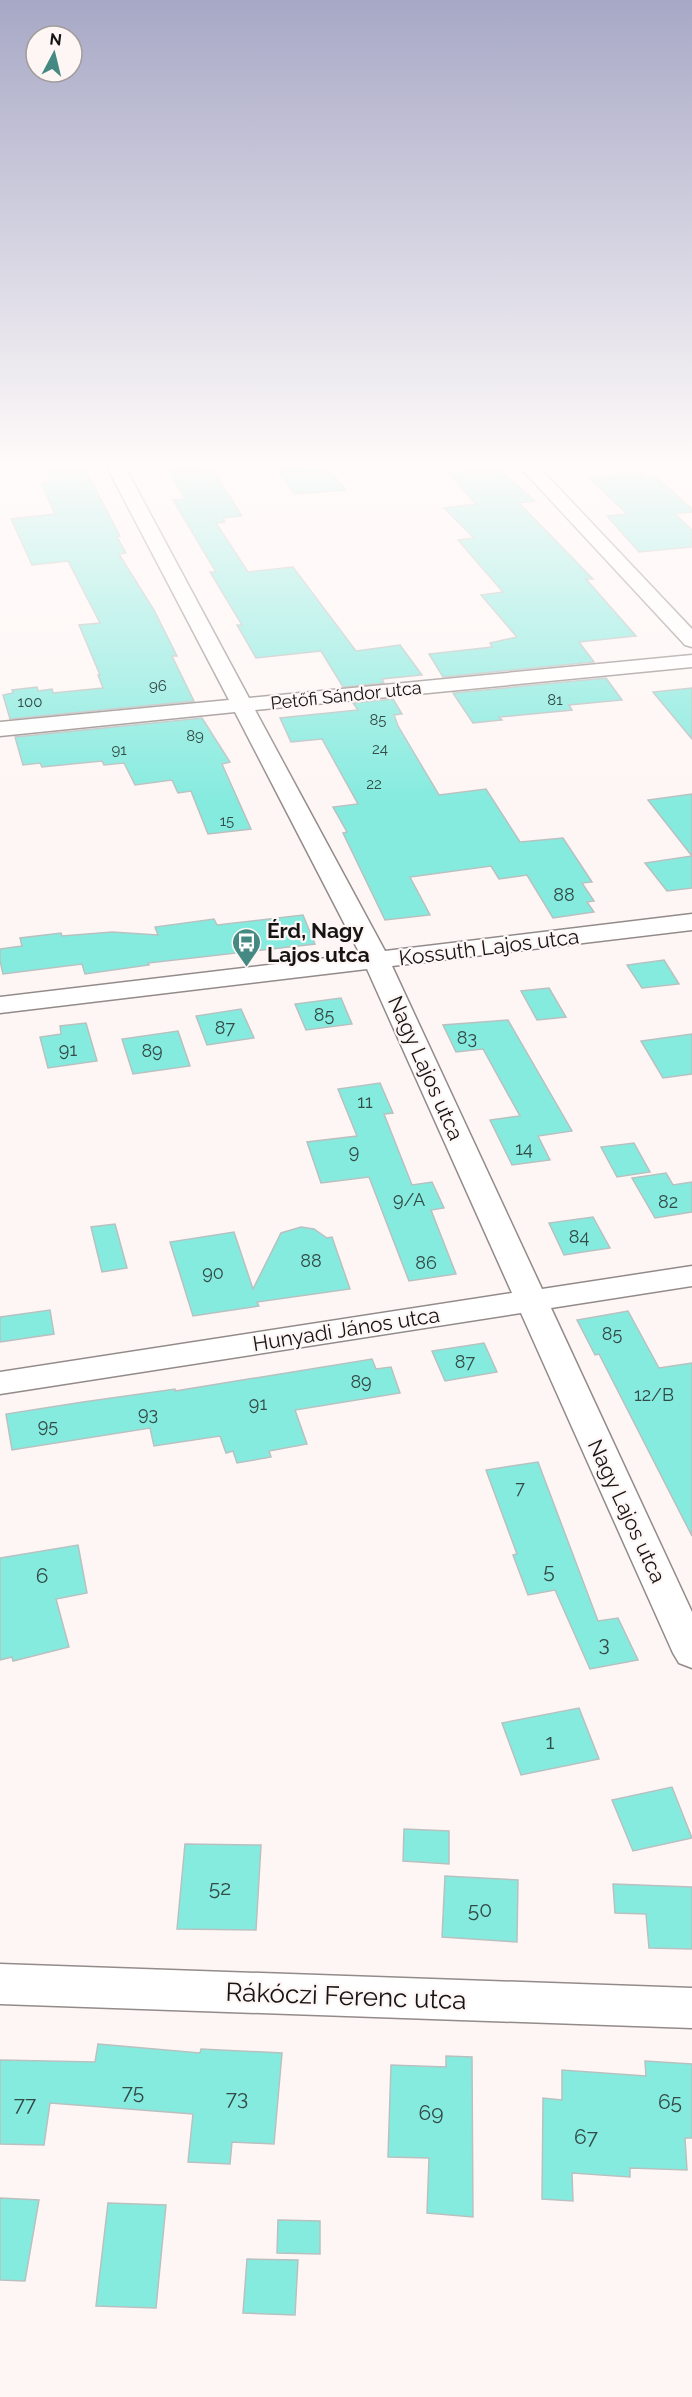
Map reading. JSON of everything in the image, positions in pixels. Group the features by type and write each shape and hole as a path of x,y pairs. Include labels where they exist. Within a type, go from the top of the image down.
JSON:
{"street":[{"name":"Nagy Lajos utca","path":"174,577 377,961 692,1653"},
{"path":"632,577 692,641"},
{"name":"Petőfi Sándor utca","path":"0,729 692,661"},
{"name":"Kossuth Lajos utca","path":"0,1005 692,922"},
{"name":"Hunyadi János utca","path":"0,1383 692,1276"},
{"name":"Rákóczi Ferenc utca","path":"0,1984 692,2007"}],"building":[{"path":"76,577 133,577 154,610 177,656 172,656 194,701 10,719 3,695 13,693 12,690 37,687 38,691 52,689 53,693 103,688 98,675 100,675 79,625 100,623"},
{"path":"213,577 300,577 356,651 400,645 422,675 382,679 384,683 343,687 321,651 256,658 237,625 242,625"},
{"path":"490,577 591,577 593,579 586,579 636,636 579,642 594,662 443,677 429,654 492,647 490,643 517,637 481,595 503,592"},
{"path":"606,678 622,700 569,705 572,710 499,717 502,720 473,723 453,693"},
{"path":"692,688 692,739 653,692"},
{"path":"393,699 402,714 394,715 398,726 439,795 486,789 520,842 563,838 592,882 582,883 594,901 587,902 594,912 553,918 527,875 499,879 491,866 410,877 430,915 385,920 343,833 347,832 333,807 358,804 322,739 291,742 280,718 358,710 353,703"},
{"path":"202,718 230,762 222,764 251,829 208,834 191,791 178,793 172,780 135,785 124,763 104,765 102,761 42,767 40,763 23,765 15,737"},
{"path":"692,794 692,856 648,800"},
{"path":"692,856 692,888 667,891 645,863"},
{"path":"303,915 315,944 148,963 149,965 85,974 82,964 3,974 0,961 0,949 22,946 20,938 61,933 62,936 112,932 158,935 155,927 214,919 217,925"},
{"path":"664,960 679,984 642,988 627,965"},
{"path":"549,988 566,1017 537,1020 521,991"},
{"path":"341,998 352,1024 306,1030 295,1004"},
{"path":"241,1009 254,1038 207,1045 196,1016"},
{"path":"508,1020 572,1131 538,1136 550,1160 512,1165 490,1120 520,1116 483,1049 456,1052 443,1025"},
{"path":"86,1023 97,1061 48,1068 40,1037 61,1034 60,1026"},
{"path":"178,1031 190,1066 133,1074 122,1039"},
{"path":"692,1034 692,1074 663,1078 641,1041"},
{"path":"380,1083 393,1113 384,1114 412,1185 432,1182 444,1208 431,1210 456,1274 409,1281 369,1177 321,1183 307,1142 357,1136 338,1089"},
{"path":"634,1143 650,1172 617,1177 601,1147"},
{"path":"666,1173 673,1185 692,1182 692,1212 655,1218 632,1178"},
{"path":"593,1217 610,1248 564,1255 549,1223"},
{"path":"115,1224 127,1268 102,1272 91,1227"},
{"path":"301,1227 314,1229 327,1238 332,1237 350,1289 257,1302 259,1306 193,1316 170,1242 234,1232 253,1289 281,1233"},
{"path":"50,1310 54,1334 0,1342 0,1317"},
{"path":"628,1311 659,1368 692,1363 692,1536 599,1354 595,1355 577,1320"},
{"path":"484,1343 497,1372 445,1381 432,1351"},
{"path":"372,1359 376,1369 391,1367 400,1393 295,1410 307,1444 269,1451 271,1457 237,1463 233,1451 226,1453 220,1436 154,1446 150,1428 12,1450 6,1414 175,1389 175,1391"},
{"path":"538,1462 598,1621 618,1618 638,1660 590,1669 555,1590 528,1595 513,1555 517,1554 486,1470"},
{"path":"78,1545 87,1593 56,1599 69,1647 13,1661 12,1657 0,1660 0,1558"},
{"path":"579,1708 599,1759 521,1775 502,1723"},
{"path":"672,1787 692,1838 633,1851 612,1800"},
{"path":"404,1829 449,1831 449,1864 403,1861"},
{"path":"185,1844 261,1845 256,1930 177,1929"},
{"path":"445,1876 518,1880 517,1942 442,1937"},
{"path":"613,1884 692,1887 692,1949 649,1948 646,1914 615,1913"},
{"path":"98,2044 200,2053 201,2049 282,2053 274,2144 232,2142 230,2164 188,2162 193,2114 50,2103 44,2145 0,2144 0,2060 95,2062"},
{"path":"446,2056 472,2057 473,2217 427,2213 429,2158 388,2157 391,2065 446,2067"},
{"path":"645,2061 692,2064 692,2138 685,2138 687,2170 630,2168 630,2177 572,2173 573,2201 542,2199 543,2098 562,2100 562,2070 646,2076"},
{"path":"0,2198 39,2200 25,2281 0,2280"},
{"path":"108,2203 166,2205 156,2308 96,2306"},
{"path":"278,2220 320,2221 320,2254 277,2253"},
{"path":"247,2259 298,2260 295,2315 243,2313"}],"place":[{"name":"Érd, Nagy Lajos utca","path":"246,968"}]}
